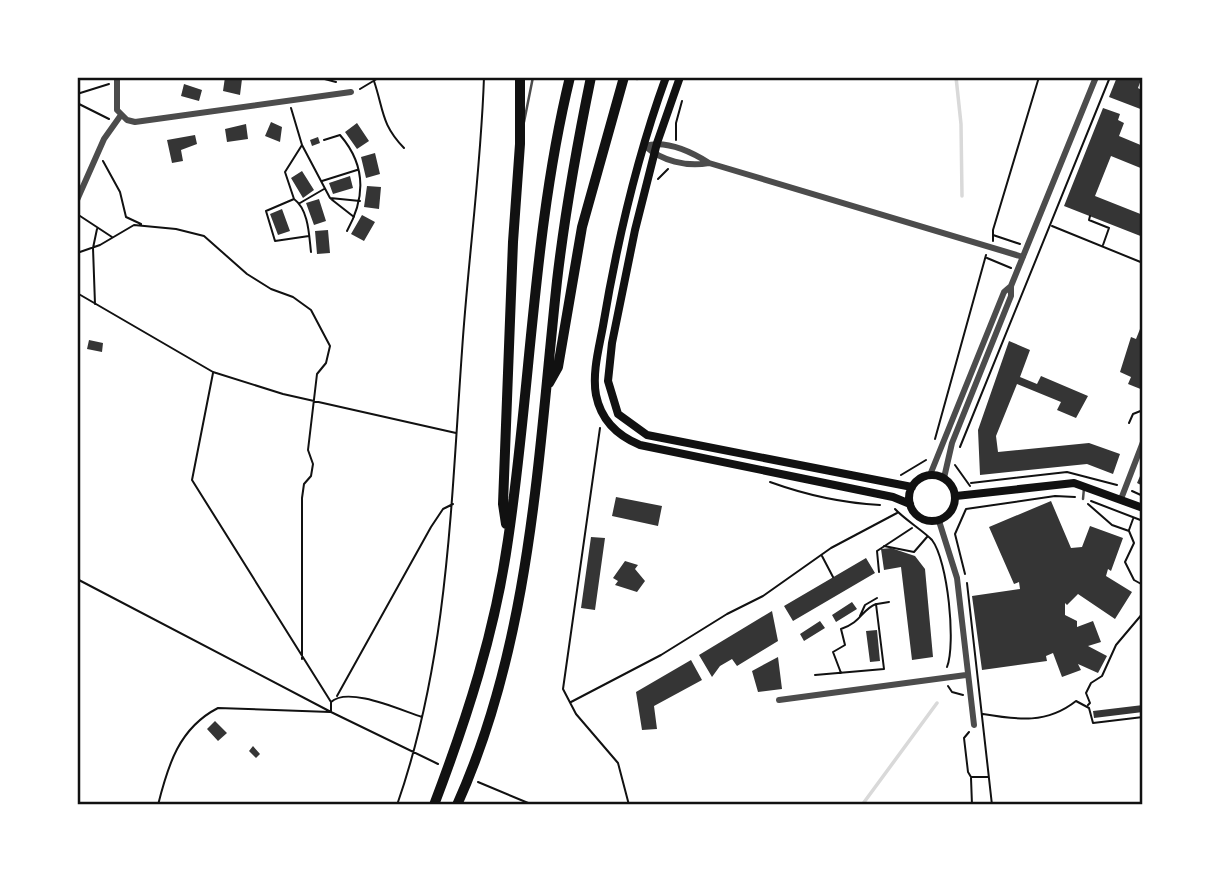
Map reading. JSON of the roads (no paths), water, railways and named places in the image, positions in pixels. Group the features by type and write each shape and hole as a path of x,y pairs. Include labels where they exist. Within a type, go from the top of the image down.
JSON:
{"highway":[{"path":"508,540 503,504 513,230 520,144 520,77"},
{"path":"434,805 465,723 481,668 508,540 545,211 570,77"},
{"path":"457,805 481,744 513,631 531,527 566,215 590,77"},
{"path":"547,386 558,367 582,227 624,77"}],"main road":[{"path":"666,77 618,248 596,369 596,394 607,421 618,433 640,445 893,497 909,505 920,519 939,521 950,514 956,496"},
{"path":"680,77 654,154 612,343 608,390 618,414 647,435 912,487"},
{"path":"909,505 912,487 916,481 930,475 944,478 956,496"},
{"path":"956,496 1059,484 1084,485 1143,508"}],"street":[{"path":"944,478 946,461 1011,296 1018,270 1096,77"},
{"path":"117,80 117,110 135,122 351,92"},
{"path":"77,200 104,139 121,115"},
{"path":"645,146 657,143 695,154 709,163 1023,257"},
{"path":"645,146 654,154 692,166 709,163"},
{"path":"930,475 1004,292 1012,286"},
{"path":"1121,499 1143,443"},
{"path":"939,521 957,578 966,675 974,725"},
{"path":"779,700 966,675"}],"lane":[{"path":"520,144 533,77"},
{"path":"1083,499 1084,485"}],"waterway":[{"path":"956,77 961,124 962,196"},
{"path":"862,805 937,703"}]}
